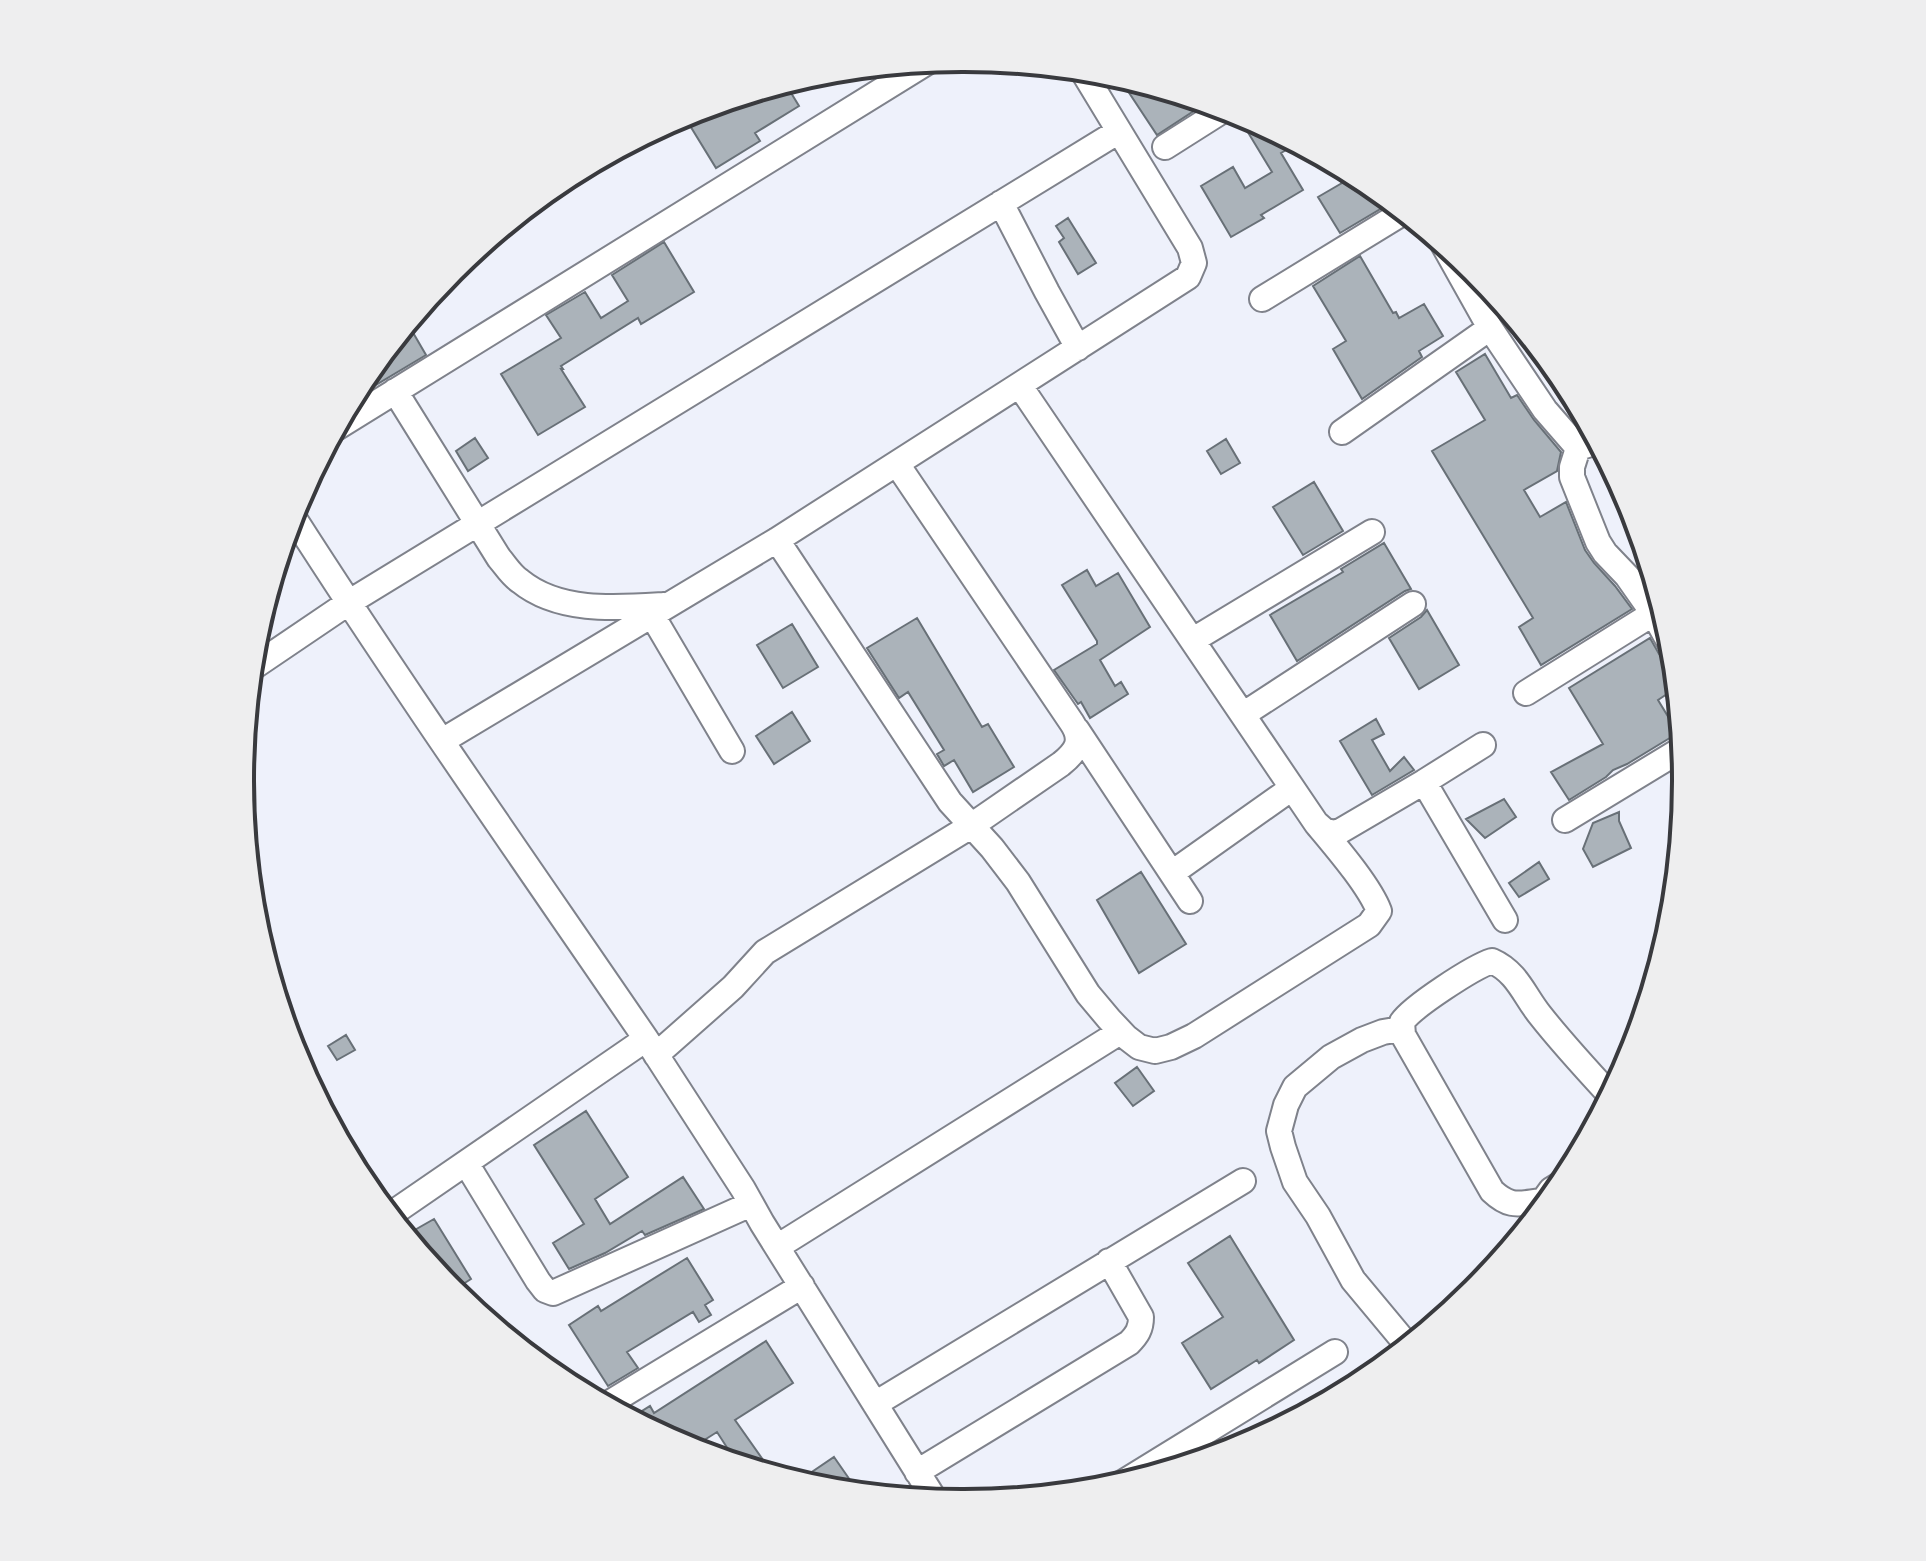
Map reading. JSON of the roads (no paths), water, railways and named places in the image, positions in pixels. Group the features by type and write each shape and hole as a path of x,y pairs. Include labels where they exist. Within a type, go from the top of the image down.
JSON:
{"street":[{"path":"356,416 906,75"},
{"path":"442,741 777,540 1188,277 1194,263 1190,248 1091,84"},
{"path":"1165,147 1211,118"},
{"path":"265,659 348,603 1119,131"},
{"path":"1001,203 1078,348"},
{"path":"1262,299 1394,218"},
{"path":"1462,278 1490,328 1545,410 1586,443"},
{"path":"1342,432 1490,328"},
{"path":"777,540 950,802 1018,882 1088,994 1120,1032 1139,1047 1155,1051 1194,1036 1369,925 1379,911 1020,386"},
{"path":"395,391 511,573 530,589 584,606 661,610"},
{"path":"1587,446 1572,467 1572,477 1598,542 1648,599"},
{"path":"897,464 1190,901"},
{"path":"301,529 348,603 651,1047 927,1487"},
{"path":"1193,640 1372,532"},
{"path":"1244,714 1413,604"},
{"path":"661,610 732,751"},
{"path":"1526,693 1651,614"},
{"path":"399,1209 651,1047 733,987 765,952 971,826 1061,764 1079,744 1077,730"},
{"path":"1316,823 1325,831 1337,833 1483,745"},
{"path":"1565,820 1671,756"},
{"path":"1424,782 1505,920"},
{"path":"1172,873 1292,788"},
{"path":"1531,1203 1503,1201 1492,1191 1403,1035 1402,1022 1409,1013 1464,974 1492,961 1505,966 1513,975 1538,1012 1602,1086"},
{"path":"1401,1029 1362,1040 1331,1057 1295,1087 1279,1131 1295,1182 1318,1216 1353,1280 1401,1337"},
{"path":"777,1247 1120,1032"},
{"path":"466,1163 538,1281 545,1290 553,1293 751,1204"},
{"path":"875,1404 1243,1181"},
{"path":"917,1472 1129,1343 1137,1335 1141,1317 1109,1261"},
{"path":"617,1398 802,1286"},
{"path":"1157,1462 1335,1352"}]}
